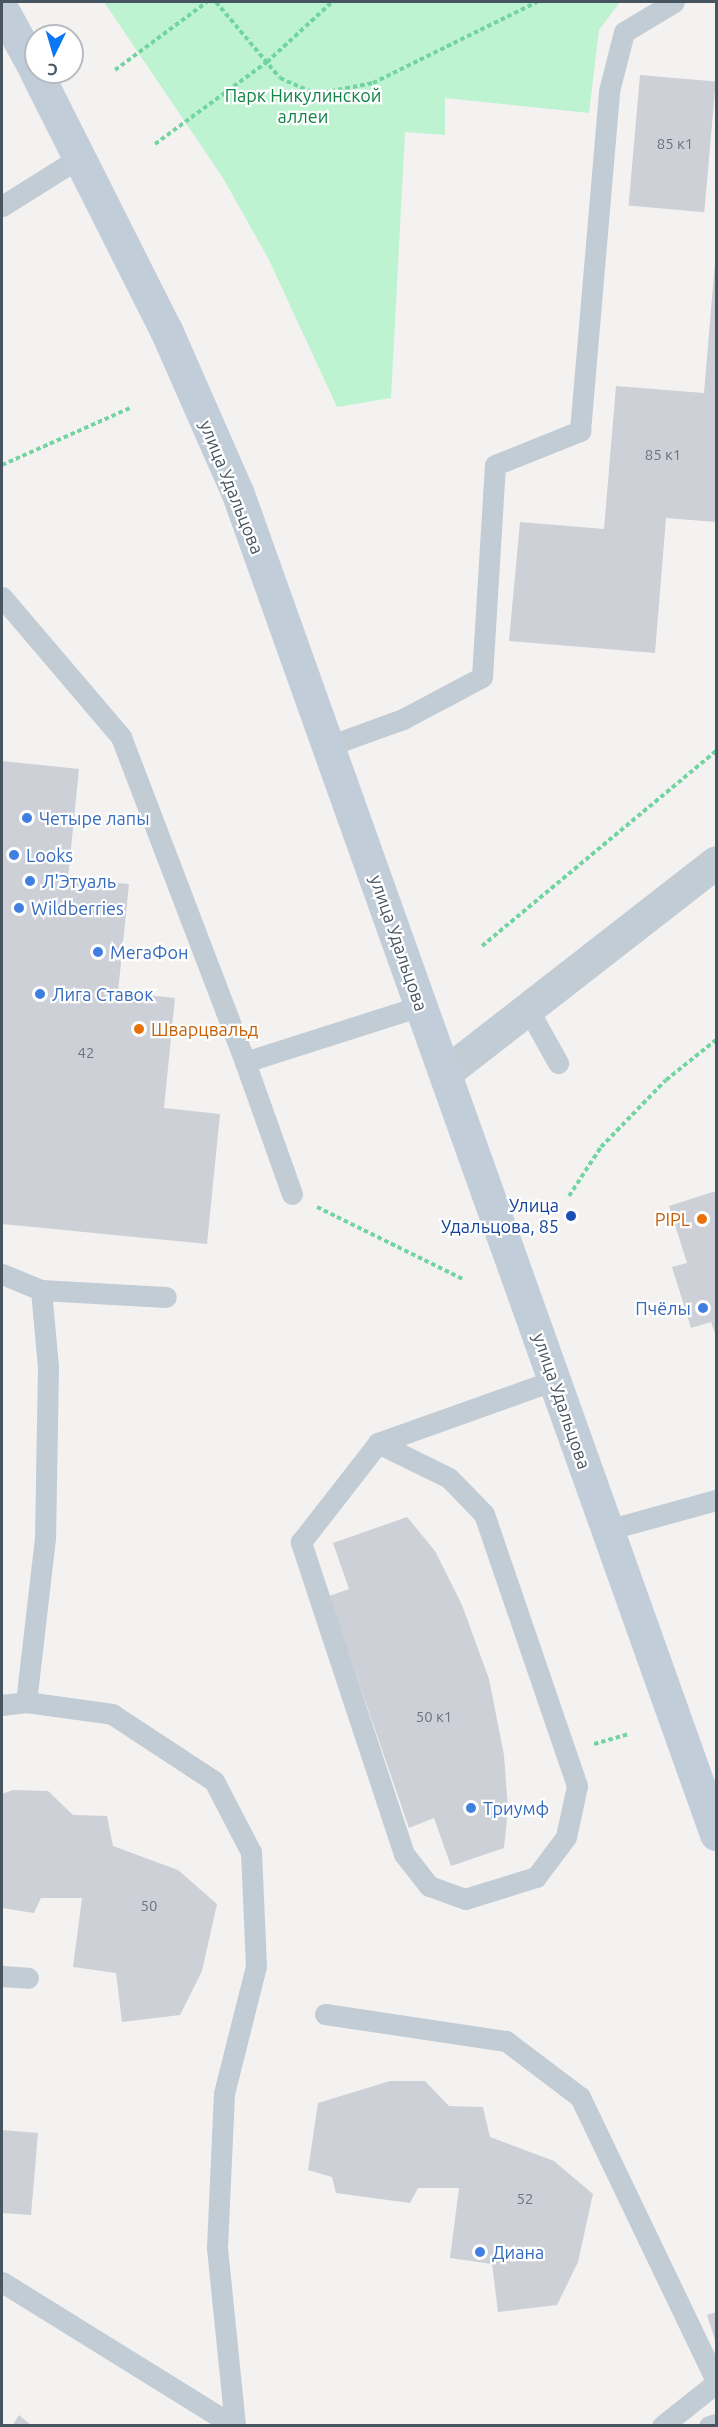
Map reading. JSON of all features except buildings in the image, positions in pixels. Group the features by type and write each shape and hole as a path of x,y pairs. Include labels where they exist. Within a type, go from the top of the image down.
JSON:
{"street":[{"name":"улица Удальцова","path":"2,9 24,50"},
{"name":"улица Удальцова","path":"43,84 82,156 166,330 238,495 331,744 421,1006 717,1834"},
{"path":"445,1073 717,862"}],"lane":[{"path":"331,744 403,719 482,677 495,465 580,431 609,91 624,32 674,2"},
{"path":"2,207 82,156"},
{"path":"2,597 121,737 245,1062 292,1194"},
{"path":"245,1062 421,1006"},
{"path":"528,1009 558,1063"},
{"path":"2,1274 41,1290 166,1297"},
{"path":"26,1702 45,1538 48,1368 41,1290"},
{"path":"378,1443 449,1478 484,1514 577,1786 566,1838 536,1877 465,1899 429,1886 404,1854 301,1542 378,1443 555,1380"},
{"path":"607,1530 717,1500"},
{"path":"2,1705 26,1702 112,1714 214,1781 251,1852 256,1966 224,2093 217,2248 235,2426"},
{"path":"2,1976 28,1978"},
{"path":"325,2014 506,2042 580,2097 717,2382 662,2426"},
{"path":"2,2282 235,2426"},
{"path":"709,2426 717,2424"}],"path":[{"path":"115,70 207,2"},
{"path":"216,2 280,78 316,94 373,84 537,2"},
{"path":"155,144 267,62 332,2"},
{"path":"2,465 132,407"},
{"path":"482,946 717,751"},
{"path":"569,1196 601,1147 666,1080 717,1040"},
{"path":"292,1194 463,1279"}],"green space":[{"name":"Парк Никулинской аллеи","path":"104,2 620,2 599,30 589,113 445,98 445,135 405,132 391,398 337,407 269,260 223,178"}],"place":[{"name":"Четыре лапы","path":"27,818"},
{"name":"Looks","path":"14,855"},
{"name":"Л'Этуаль","path":"30,881"},
{"name":"Wildberries","path":"19,908"},
{"name":"МегаФон","path":"98,952"},
{"name":"Лига Ставок","path":"40,994"},
{"name":"Шварцвальд","path":"139,1029"},
{"name":"Улица Удальцова, 85","path":"571,1216"},
{"name":"PIPL","path":"702,1219"},
{"name":"Пчёлы","path":"703,1308"},
{"name":"Триумф","path":"471,1808"},
{"name":"Диана","path":"480,2252"}]}
